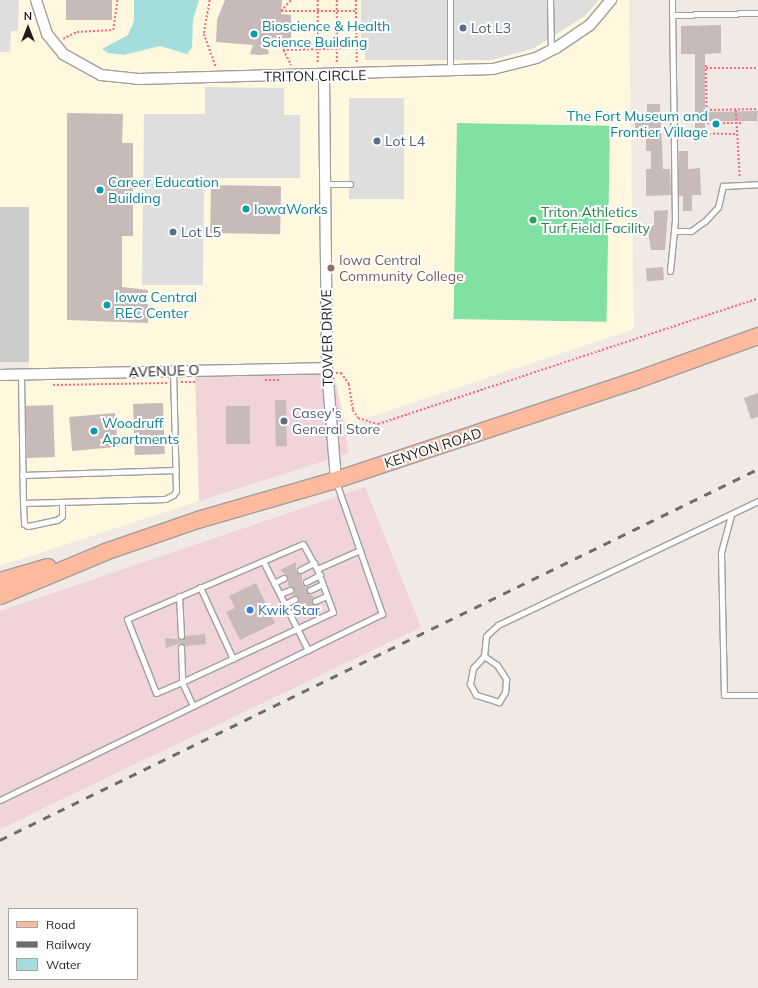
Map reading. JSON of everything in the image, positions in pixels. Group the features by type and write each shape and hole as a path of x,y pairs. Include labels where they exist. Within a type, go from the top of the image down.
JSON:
{"main road":[{"name":"KENYON ROAD","path":"0,581 105,552 201,519 336,480 634,381 758,336"},
{"name":"KENYON ROAD","path":"0,596 105,552"}],"street":[{"name":"TRITON CIRCLE","path":"36,0 42,23 54,45 73,61 101,75 138,79 337,76 450,72 514,65 551,50 590,25 611,0"},
{"name":"TOWER DRIVE","path":"321,76 325,184 327,371 336,480"},
{"name":"AVENUE O","path":"0,375 172,370 327,371"}],"lane":[{"path":"450,0 450,72"},
{"path":"550,0 551,50"},
{"path":"670,271 674,231 672,0"},
{"path":"672,15 758,13"},
{"path":"325,184 350,184"},
{"path":"674,231 691,231 705,221 718,208 722,186 758,184"},
{"path":"23,503 165,499 176,491 172,370"},
{"path":"22,375 22,475 24,524 28,526 58,520 62,516 62,502"},
{"path":"22,475 176,470"},
{"path":"0,800 382,614 336,480"},
{"path":"484,656 498,665 506,679 505,692 499,702 476,696 470,684 473,668 484,656 486,636 498,625 758,501"},
{"path":"731,515 721,553 724,696 758,695"},
{"path":"303,544 316,566 333,612 156,693 127,619 303,544"},
{"path":"300,570 316,566 360,550"},
{"path":"263,561 296,629 308,650"},
{"path":"306,582 320,575"},
{"path":"274,583 284,578"},
{"path":"310,590 323,584"},
{"path":"200,587 233,659"},
{"path":"280,594 290,590"},
{"path":"179,596 181,636"},
{"path":"315,601 327,596"},
{"path":"285,604 295,599"},
{"path":"290,614 300,609"},
{"path":"181,647 182,682 193,706"}],"path":[{"path":"54,45 77,32 113,30 117,0"},
{"path":"210,0 204,34 215,62 216,78"},
{"path":"290,0 281,11 356,11"},
{"path":"318,0 318,49 321,76"},
{"path":"337,0 337,76"},
{"path":"356,0 357,75"},
{"path":"280,43 297,76"},
{"path":"283,50 356,48"},
{"path":"743,123 706,123 706,67 758,68"},
{"path":"706,110 758,109"},
{"path":"736,110 740,185"},
{"path":"674,132 737,134"},
{"path":"327,371 341,373 349,384 353,410 358,418 378,424 758,298"},
{"path":"262,380 283,379"},
{"path":"46,385 173,383 203,381"}],"shaded area":[{"name":"Iowa Central Community College","path":"0,0 629,0 634,329 346,425 334,374 195,377 199,501 0,566 0,381 28,380 29,207 0,207"},
{"path":"0,0 19,0 18,31 11,31 10,52 0,52"},
{"name":"Lot L3","path":"361,0 599,0 585,16 534,48 492,60 365,60 365,50 361,51"},
{"name":"Lot L5","path":"205,87 284,88 284,115 300,115 300,178 204,178 203,285 142,285 144,114 205,114"},
{"name":"Lot L4","path":"349,98 404,98 404,199 349,199"},
{"path":"0,207 29,207 29,362 0,362"},
{"path":"334,374 349,453 199,501 195,377"},
{"path":"365,487 421,627 0,829 0,611"}],"green space":[{"name":"Triton Athletics Turf Field Facility","path":"457,123 610,126 607,322 454,319"}],"water":[{"path":"134,0 199,0 193,20 192,48 187,54 160,46 124,55 108,53 102,49 128,35 134,21"}],"building":[{"path":"66,0 112,0 112,20 66,20"},
{"name":"Bioscience & Health Science Building","path":"225,0 282,0 281,14 291,15 291,42 266,42 269,54 259,55 250,54 253,45 216,42 217,20"},
{"path":"721,25 721,53 705,54 705,112 758,111 757,121 705,121 705,128 695,128 695,54 681,54 681,26"},
{"path":"647,104 660,104 663,169 670,169 671,195 646,196 646,169 651,169 651,151 646,151 646,136 635,136 635,118 647,118"},
{"name":"Career Education Building","path":"67,113 123,114 122,143 133,143 133,236 122,236 122,287 148,290 148,323 67,320"},
{"path":"679,151 688,151 688,169 700,168 701,195 692,195 692,211 683,211 683,196 679,196"},
{"name":"IowaWorks","path":"211,185 281,186 280,234 210,233"},
{"path":"668,210 665,250 651,250 647,225 654,225 654,211"},
{"path":"663,267 664,280 647,281 646,268"},
{"path":"758,393 758,417 751,419 744,398"},
{"path":"275,400 286,400 287,446 276,446"},
{"path":"163,403 165,454 135,455 133,404"},
{"path":"53,405 55,457 27,458 25,406"},
{"path":"226,406 250,406 250,444 226,444"},
{"path":"115,413 118,447 72,451 69,417"},
{"name":"Kwik Star","path":"296,562 296,571 302,574 302,583 308,586 307,592 314,597 312,603 320,610 304,618 303,607 298,606 299,598 293,596 294,588 288,586 288,577 280,570"},
{"name":"Kwik Star","path":"256,583 275,623 240,640 226,612 235,608 229,596"},
{"path":"205,634 206,644 185,646 180,643 166,648 165,638 182,640 185,636"}],"railway":[{"path":"0,840 758,469"}],"place":[{"name":"Lot L3","path":"463,28"},
{"name":"Bioscience & Health Science Building","path":"254,34"},
{"name":"The Fort Museum and Frontier Village","path":"716,124"},
{"name":"Lot L4","path":"377,141"},
{"name":"Career Education Building","path":"100,190"},
{"name":"IowaWorks","path":"246,209"},
{"name":"Triton Athletics Turf Field Facility","path":"533,220"},
{"name":"Lot L5","path":"173,232"},
{"name":"Iowa Central Community College","path":"331,268"},
{"name":"Iowa Central REC Center","path":"107,305"},
{"name":"Casey's General Store","path":"284,421"},
{"name":"Woodruff Apartments","path":"94,431"},
{"name":"Kwik Star","path":"250,610"}]}
